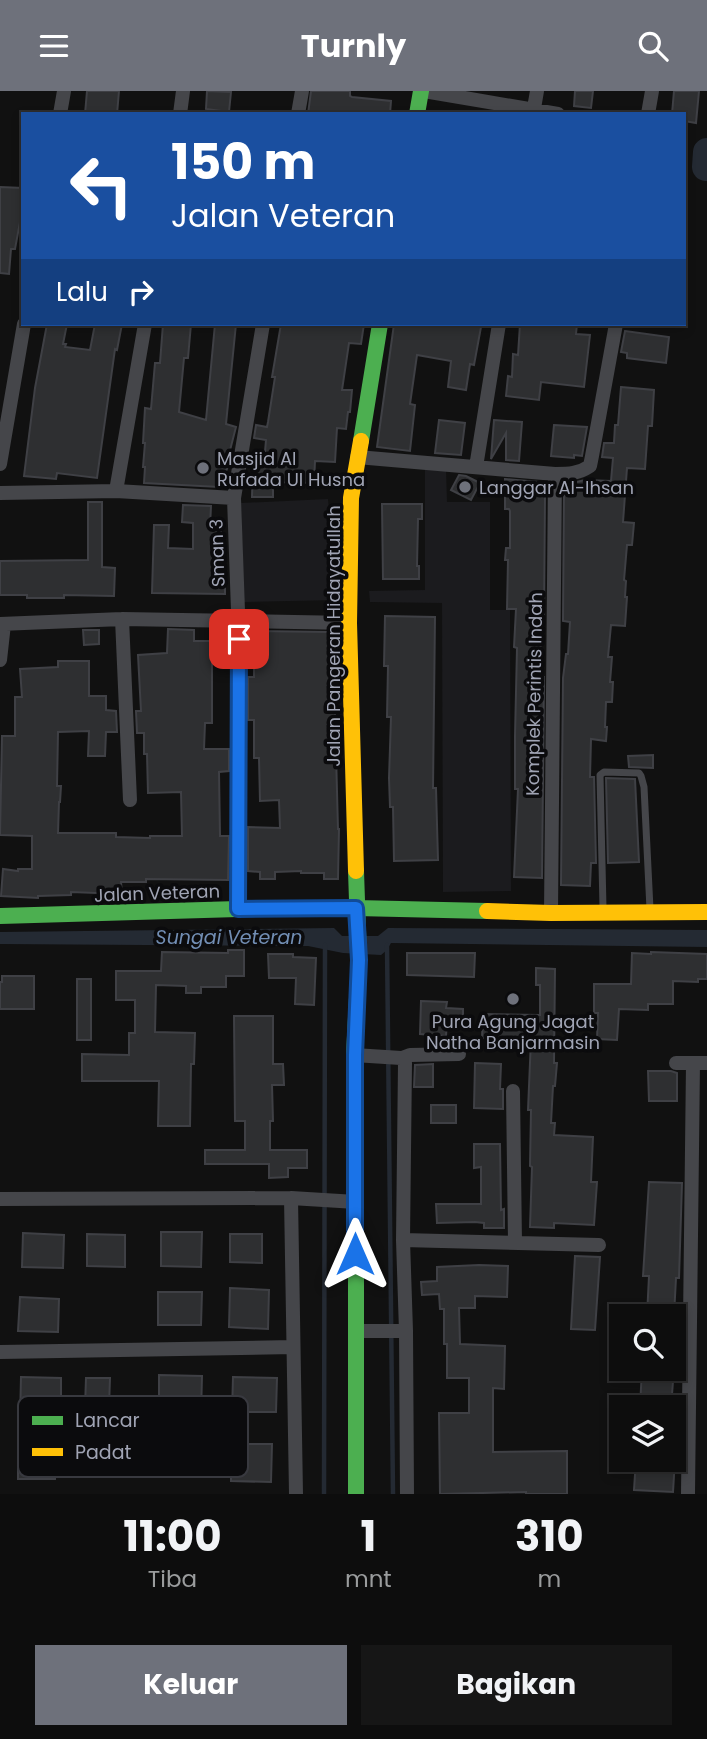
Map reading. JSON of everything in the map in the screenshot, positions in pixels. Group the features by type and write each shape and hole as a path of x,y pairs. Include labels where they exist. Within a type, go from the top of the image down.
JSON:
{"main road":[{"path":"418,112 423,91"},
{"name":"Jalan Pangeran Hidayatullah","path":"356,1494 355,1331 348,1202 359,960 349,623 351,498 380,326"},
{"name":"Jalan Veteran","path":"0,916 356,908 551,913 707,912"}],"street":[{"path":"60,112 64,91"},
{"path":"180,112 183,91"},
{"path":"298,112 302,91"},
{"path":"423,91 533,112 537,91"},
{"path":"648,112 652,91"},
{"path":"0,464 24,326"},
{"path":"116,491 145,326"},
{"name":"Sman 3","path":"238,909 239,620 234,498 263,326"},
{"path":"476,467 499,326"},
{"path":"357,457 555,474 581,472 590,466 616,326"},
{"name":"Komplek Perintis Indah","path":"551,913 555,474"},
{"path":"0,493 116,491 234,498"},
{"path":"0,660 2,624 122,619 349,623"},
{"path":"122,619 130,800"},
{"path":"355,1055 399,1058 410,1055 459,1054"},
{"path":"399,1058 405,1063 402,1331 407,1494"},
{"path":"676,1063 700,1063 688,1494"},
{"path":"513,1091 514,1243"},
{"path":"291,1198 296,1494"},
{"path":"0,1199 291,1198 348,1202"},
{"path":"403,1240 599,1245"},
{"path":"355,1331 402,1331"},
{"path":"0,1352 293,1347"}],"lane":[{"path":"604,912 600,775 604,772 639,773 642,776 645,787 650,912"}],"shaded area":[{"path":"425,468 446,468 447,502 490,502 490,610 510,610 511,891 443,892 442,603 370,602 369,591 425,590"},
{"path":"328,499 337,600 244,602 241,503"}],"water":[{"name":"Sungai Veteran","path":"334,928 342,936 378,936 388,928 707,930 707,947 391,943 381,955 343,953 308,946 0,944 0,932"}],"building":[{"path":"87,91 119,91 117,112 85,112"},
{"path":"207,91 231,92 229,112 206,109"},
{"path":"311,91 350,91 352,97 391,101 390,112 308,112"},
{"path":"575,91 593,91 591,108 574,106"},
{"path":"674,91 699,91 696,123 686,121 686,112 672,112"},
{"path":"0,187 21,188 21,217 15,249 11,249 9,274 0,273"},
{"path":"47,326 67,326 63,344 66,344 65,347 90,350 95,326 122,326 117,350 115,349 97,478 57,473 56,479 24,476 35,388"},
{"path":"163,326 191,326 188,358 184,358 179,412 206,420 215,326 236,326 226,424 236,427 227,462 230,462 219,487 144,483 145,408 151,409 155,363 160,363"},
{"path":"281,326 364,326 361,344 349,343 342,390 352,390 350,412 346,429 337,428 335,462 315,461 314,483 273,482 273,497 252,497 253,462 264,463 266,440 254,438 256,425 267,427 275,377 272,377"},
{"path":"394,326 481,327 474,365 470,364 466,390 448,387 451,361 417,355 410,404 415,405 410,451 377,447"},
{"path":"520,326 577,326 576,334 590,335 584,387 541,382 539,400 506,396 508,376 512,377 513,354 518,355"},
{"path":"625,331 669,337 666,363 627,358 627,353 621,352"},
{"path":"621,387 654,390 652,426 648,426 645,469 627,468 623,522 634,523 632,545 627,545 624,580 627,597 625,626 611,625 608,657 612,657 610,682 613,682 612,702 606,702 606,741 591,739 590,777 594,777 596,863 591,863 590,886 561,885 563,678 570,622 563,621 564,488 572,488 572,483 585,480 611,481 613,458 602,457 604,443 614,443"},
{"path":"439,420 465,423 461,455 435,453"},
{"path":"494,420 522,422 519,461 506,460 506,433 491,459"},
{"path":"554,425 587,427 582,456 551,456"},
{"name":"Langgar Al-Ihsan","path":"459,475 480,483 471,500 451,490"},
{"path":"505,479 538,482 537,495 545,495 544,620 541,620 539,676 544,677 542,878 514,877 518,789 515,789 517,648 514,647 516,609 507,609 508,560 505,560 506,548 510,548 510,511 505,509"},
{"path":"88,502 102,502 102,567 115,568 114,596 64,595 64,598 27,598 27,595 0,595 0,561 88,560"},
{"path":"382,504 422,504 422,519 418,519 419,579 383,579"},
{"path":"183,505 211,506 210,527 221,527 221,565 225,565 225,594 152,593 154,525 169,525 168,548 193,549 193,523 182,522"},
{"path":"385,616 435,617 433,788 436,788 438,860 394,861 393,807 390,807 389,778 391,717 387,717 388,666 384,666"},
{"path":"168,629 194,630 194,641 212,641 212,723 205,723 204,749 229,749 229,771 219,772 220,836 229,836 228,880 146,879 146,882 121,882 122,894 71,892 71,895 38,898 1,896 3,869 32,869 32,836 0,835 2,736 15,736 15,697 22,697 20,669 58,667 58,661 89,661 89,696 106,696 106,710 116,711 117,732 106,732 105,756 88,756 89,731 58,732 57,786 61,786 58,833 116,833 116,837 150,838 182,836 181,792 148,793 144,733 137,733 136,711 141,711 138,655 167,653"},
{"path":"83,630 99,630 99,644 84,645"},
{"path":"254,631 332,632 331,678 334,678 339,829 338,879 324,879 324,873 301,871 275,872 275,879 260,879 260,872 248,871 248,827 280,828 279,800 260,801 259,758 254,758 254,720 248,720 248,677 254,677"},
{"path":"653,755 653,768 629,767 628,756"},
{"path":"606,778 635,779 639,862 608,863"},
{"path":"228,950 244,950 244,976 226,976 226,987 201,987 201,993 186,993 186,986 156,985 155,1032 195,1033 194,1064 191,1064 190,1126 158,1126 159,1081 82,1081 82,1054 129,1055 129,1033 135,1033 135,1000 116,1000 116,971 161,971 162,952 228,953"},
{"path":"407,953 475,953 474,977 407,975"},
{"path":"632,953 707,954 707,979 698,979 698,982 673,981 673,1004 648,1004 648,1010 619,1009 617,1040 597,1039 598,1013 594,1013 594,984 631,984"},
{"path":"268,954 316,958 314,1005 295,1004 296,978 269,978"},
{"path":"536,968 555,969 554,1063 557,1063 551,1123 555,1123 554,1135 593,1137 591,1182 597,1182 594,1225 554,1223 554,1228 530,1227 532,1167 531,1110 528,1110 531,1039 482,1038 483,1014 540,1015 540,985 536,985"},
{"path":"2,976 34,976 34,1009 0,1009"},
{"path":"77,979 91,979 91,1040 77,1040"},
{"path":"421,1001 447,1002 446,1008 463,1009 463,1022 447,1022 446,1036 420,1034"},
{"path":"234,1016 273,1016 273,1064 283,1064 284,1085 272,1085 273,1121 270,1121 270,1150 307,1150 307,1168 288,1168 288,1177 269,1178 269,1164 205,1164 205,1150 245,1150 245,1121 235,1121"},
{"path":"475,1063 501,1064 500,1089 503,1089 503,1109 474,1108"},
{"path":"433,1064 433,1087 414,1087 415,1065"},
{"path":"648,1071 677,1073 677,1101 649,1101"},
{"path":"431,1105 456,1105 456,1123 431,1123"},
{"path":"474,1144 500,1144 501,1210 504,1209 504,1228 484,1228 484,1223 475,1222 437,1223 436,1204 481,1204 481,1167 474,1168"},
{"path":"649,1182 682,1183 679,1278 676,1278 675,1304 648,1304 649,1276 643,1276"},
{"path":"161,1232 202,1232 201,1267 161,1266"},
{"path":"23,1233 64,1235 63,1268 22,1267"},
{"path":"87,1234 125,1235 125,1267 87,1266"},
{"path":"230,1234 262,1234 262,1263 230,1262"},
{"path":"575,1256 600,1257 595,1330 571,1329"},
{"path":"508,1266 507,1297 475,1296 475,1308 459,1308 460,1344 505,1346 504,1389 493,1388 493,1452 567,1451 567,1494 440,1494 439,1413 469,1413 469,1378 447,1378 444,1309 440,1309 439,1294 422,1295 421,1282 437,1281 437,1267"},
{"path":"230,1288 269,1290 268,1329 229,1327"},
{"path":"158,1292 202,1292 201,1325 158,1325"},
{"path":"20,1297 59,1299 58,1332 18,1331"},
{"path":"159,1375 202,1376 201,1396 159,1396"},
{"path":"21,1377 61,1378 61,1396 21,1396"},
{"path":"233,1377 277,1378 276,1412 248,1412 248,1396 232,1396"},
{"path":"86,1378 110,1378 109,1396 85,1396"},
{"path":"641,1381 673,1381 672,1395 641,1395"},
{"path":"248,1444 272,1444 271,1482 231,1481 231,1477 248,1477"},
{"path":"635,1472 674,1472 673,1492 634,1490"},
{"path":"18,1477 55,1477 55,1479"}],"waterway":[{"path":"706,167 707,152"},
{"path":"324,1494 325,945"},
{"path":"387,945 393,1494"}],"traffic: fast":[{"path":"417,112 421,91"},
{"path":"361,441 380,326"},
{"path":"356,871 359,960 354,1055 356,1494"},
{"path":"0,916 238,909 487,911"}],"traffic: slow":[{"path":"356,871 349,623 351,498 361,441"},
{"path":"487,911 707,912"}],"place":[{"name":"Masjid Al Rufada Ul Husna","path":"203,468"},
{"name":"Langgar Al-Ihsan","path":"465,487"},
{"name":"Pura Agung Jagat Natha Banjarmasin","path":"513,999"}],"route":[{"path":"239,639 238,909 356,908 359,960 355,1055 355,1254"}]}
